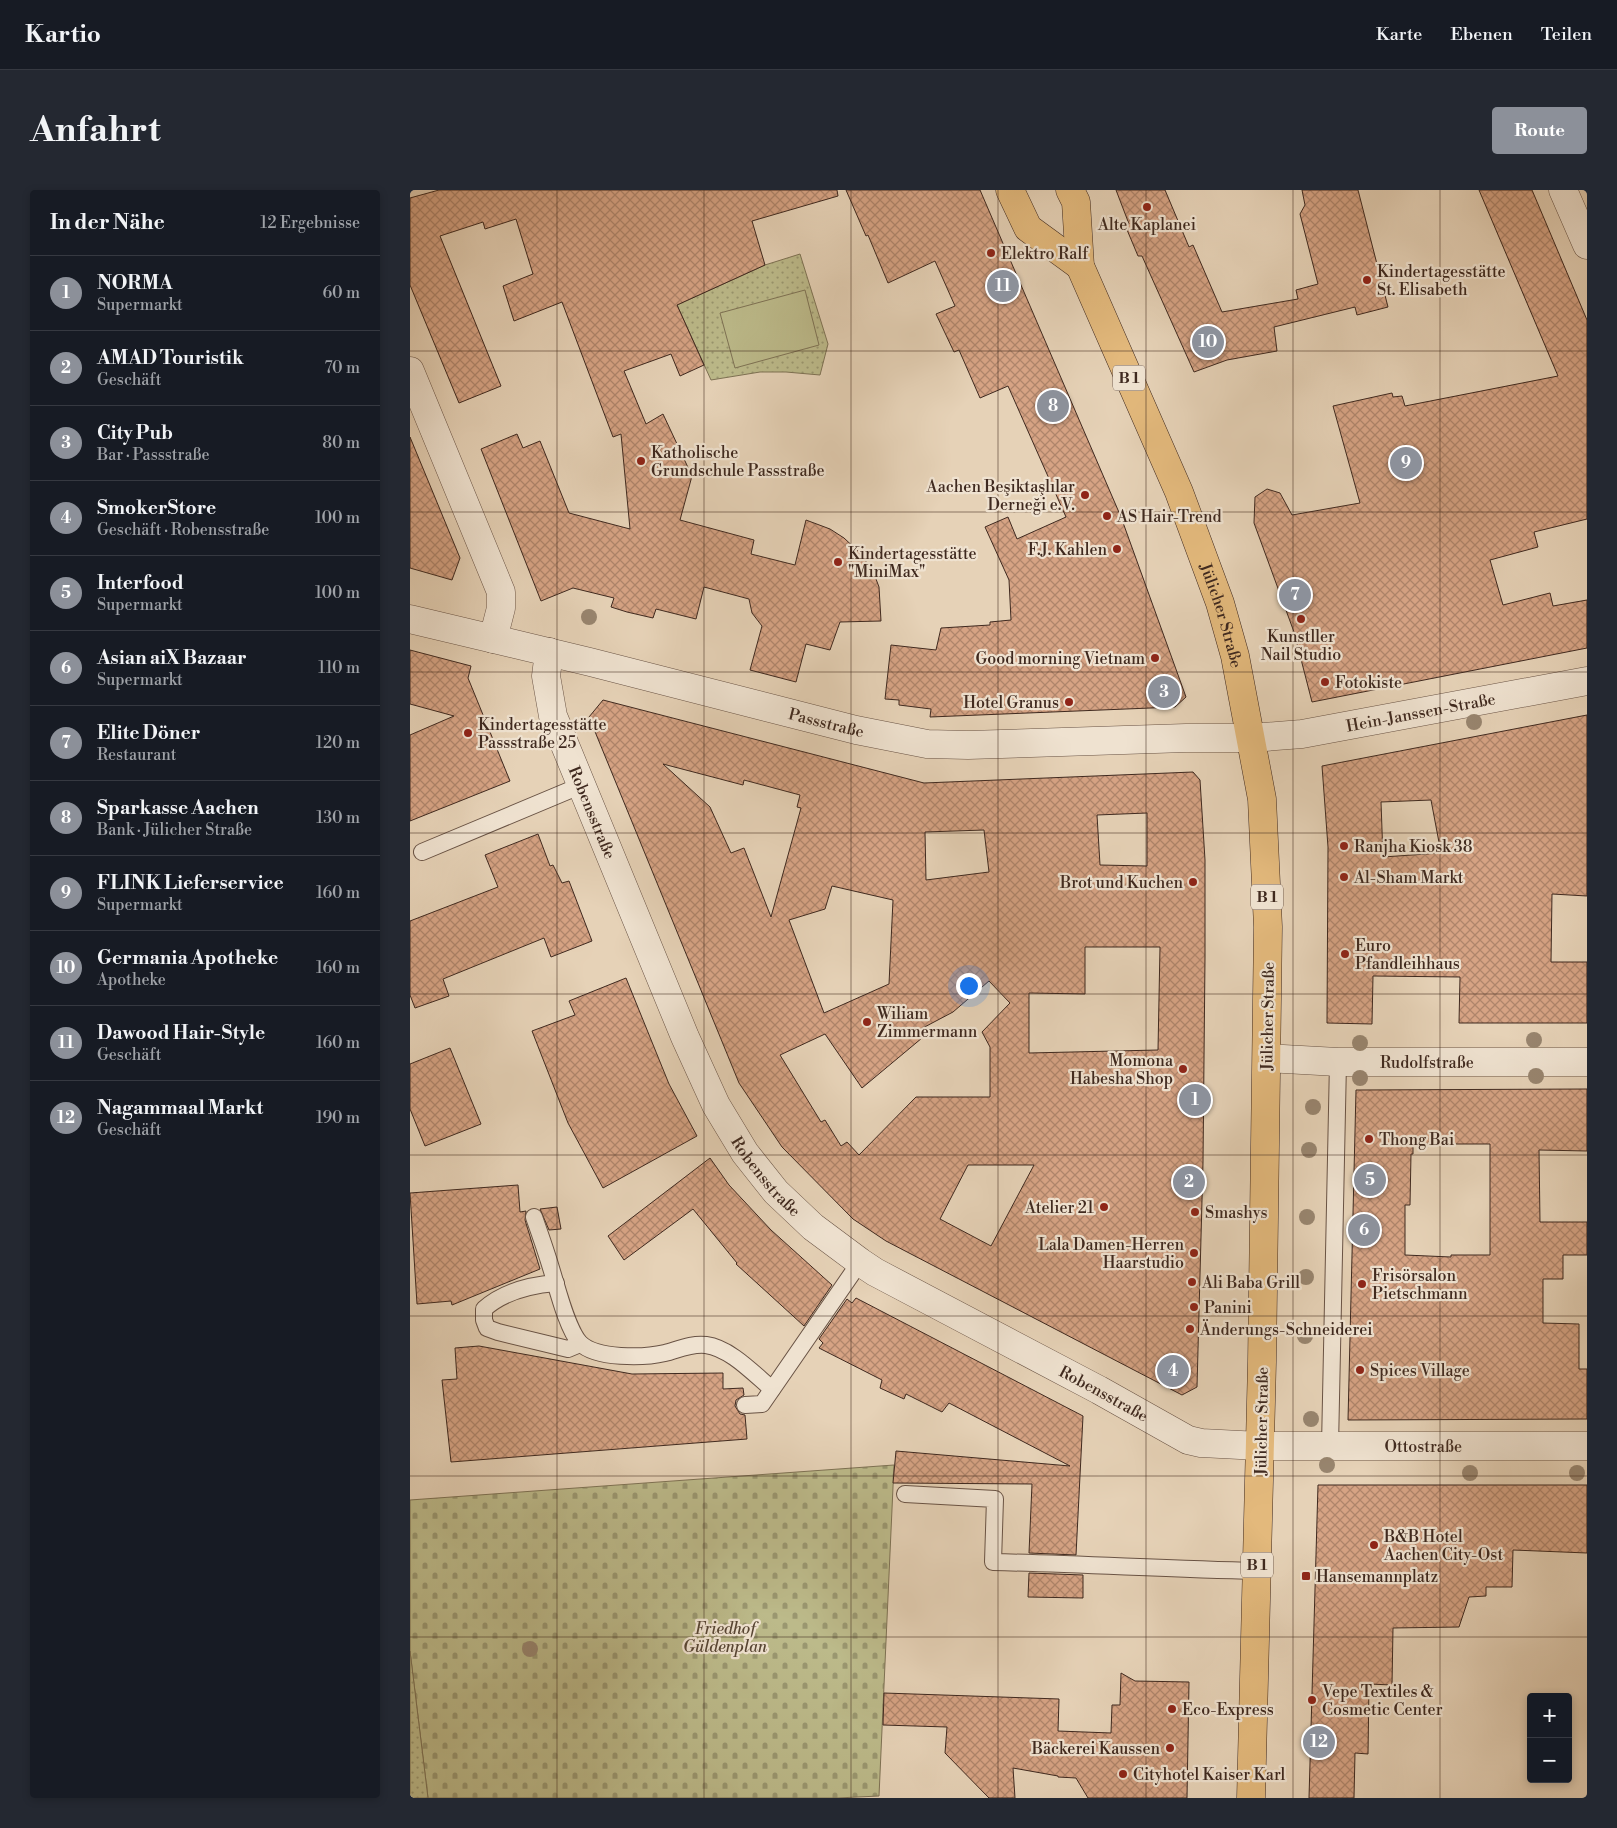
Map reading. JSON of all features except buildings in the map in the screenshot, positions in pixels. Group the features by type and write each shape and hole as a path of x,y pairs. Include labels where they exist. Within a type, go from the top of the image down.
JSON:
{"main road":[{"path":"1010,190 1028,228 1080,266"},
{"name":"Jülicher Straße","path":"1070,190 1076,202 1080,266 1179,492 1220,603 1235,656 1262,799 1268,927 1267,1058 1260,1446 1250,1796"}],"street":[{"path":"1563,190 1587,245"},
{"path":"410,371 501,592 501,608 493,639"},
{"name":"Passstraße","path":"410,618 856,730 927,744 968,745 1186,738 1252,738"},
{"name":"Robensstraße","path":"549,652 546,676 553,716 685,1038 716,1105 745,1154 776,1192 812,1227 875,1272 1099,1390 1188,1440 1201,1443 1260,1446"},
{"name":"Hein-Janssen-Straße","path":"1252,738 1323,732 1587,681"},
{"name":"Rudolfstraße","path":"1267,1058 1338,1062 1587,1062"},
{"name":"Ottostraße","path":"1260,1446 1587,1446"}],"lane":[{"path":"422,852 582,785"},
{"path":"1330,1446 1338,1062"},
{"path":"534,1218 573,1333 580,1344 598,1354 631,1356 662,1354 691,1346 706,1345 729,1354 772,1389"},
{"path":"745,1405 762,1404 860,1262"},
{"path":"556,1283 533,1284 493,1301 484,1310 484,1320 487,1328 568,1349 580,1344"},
{"path":"905,1494 995,1499 993,1562 1257,1571"}],"green space":[{"path":"800,254 828,344 820,375 760,372 711,380 677,305 765,265"},
{"path":"805,290 819,345 735,368 720,313"},
{"name":"Friedhof Güldenplan","path":"894,1465 879,1796 837,1798 428,1798 410,1651 410,1500"},
{"path":"410,1651 428,1798 410,1798"}],"place":[{"name":"Alte Kaplanei","path":"1147,207"},
{"name":"Elektro Ralf","path":"991,253"},
{"name":"Kindertagesstätte St. Elisabeth","path":"1367,280"},
{"name":"Dawood Hair-Style","path":"1003,286"},
{"name":"Germania Apotheke","path":"1208,342"},
{"name":"Sparkasse Aachen","path":"1053,406"},
{"name":"Katholische Grundschule Passstraße","path":"641,461"},
{"name":"FLINK Lieferservice","path":"1406,463"},
{"name":"Aachen Beşiktaşlılar Derneği e.V.","path":"1085,495"},
{"name":"AS Hair-Trend","path":"1107,516"},
{"name":"F.J. Kahlen","path":"1117,549"},
{"name":"Kindertagesstätte \"MiniMax\"","path":"838,562"},
{"name":"Elite Döner","path":"1295,595"},
{"name":"Kunstller Nail Studio","path":"1301,619"},
{"name":"Good morning Vietnam","path":"1155,658"},
{"name":"Fotokiste","path":"1325,682"},
{"name":"City Pub","path":"1164,692"},
{"name":"Hotel Granus","path":"1069,702"},
{"name":"Kindertagesstätte Passstraße 25","path":"468,733"},
{"name":"Ranjha Kiosk 38","path":"1344,846"},
{"name":"Al-Sham Markt","path":"1344,877"},
{"name":"Brot und Kuchen","path":"1193,882"},
{"name":"Euro Pfandleihhaus","path":"1345,954"},
{"name":"Wiliam Zimmermann","path":"867,1022"},
{"name":"Momona Habesha Shop","path":"1183,1069"},
{"name":"NORMA","path":"1195,1100"},
{"name":"Thong Bai","path":"1369,1139"},
{"name":"Interfood","path":"1370,1180"},
{"name":"AMAD Touristik","path":"1189,1182"},
{"name":"Atelier 21","path":"1104,1207"},
{"name":"Smashys","path":"1195,1212"},
{"name":"Asian aiX Bazaar","path":"1364,1230"},
{"name":"Lala Damen-Herren Haarstudio","path":"1194,1253"},
{"name":"Ali Baba Grill","path":"1192,1282"},
{"name":"Frisörsalon Pietschmann","path":"1362,1284"},
{"name":"Panini","path":"1194,1307"},
{"name":"Änderungs-Schneiderei","path":"1190,1329"},
{"name":"Spices Village","path":"1360,1370"},
{"name":"SmokerStore","path":"1173,1371"},
{"name":"B&B Hotel Aachen City-Ost","path":"1374,1545"},
{"name":"Hansemannplatz","path":"1306,1576"},
{"name":"Vepe Textiles & Cosmetic Center","path":"1312,1700"},
{"name":"Eco-Express","path":"1172,1709"},
{"name":"Nagammaal Markt","path":"1319,1742"},
{"name":"Bäckerei Kaussen","path":"1170,1748"},
{"name":"Cityhotel Kaiser Karl","path":"1123,1774"}]}
